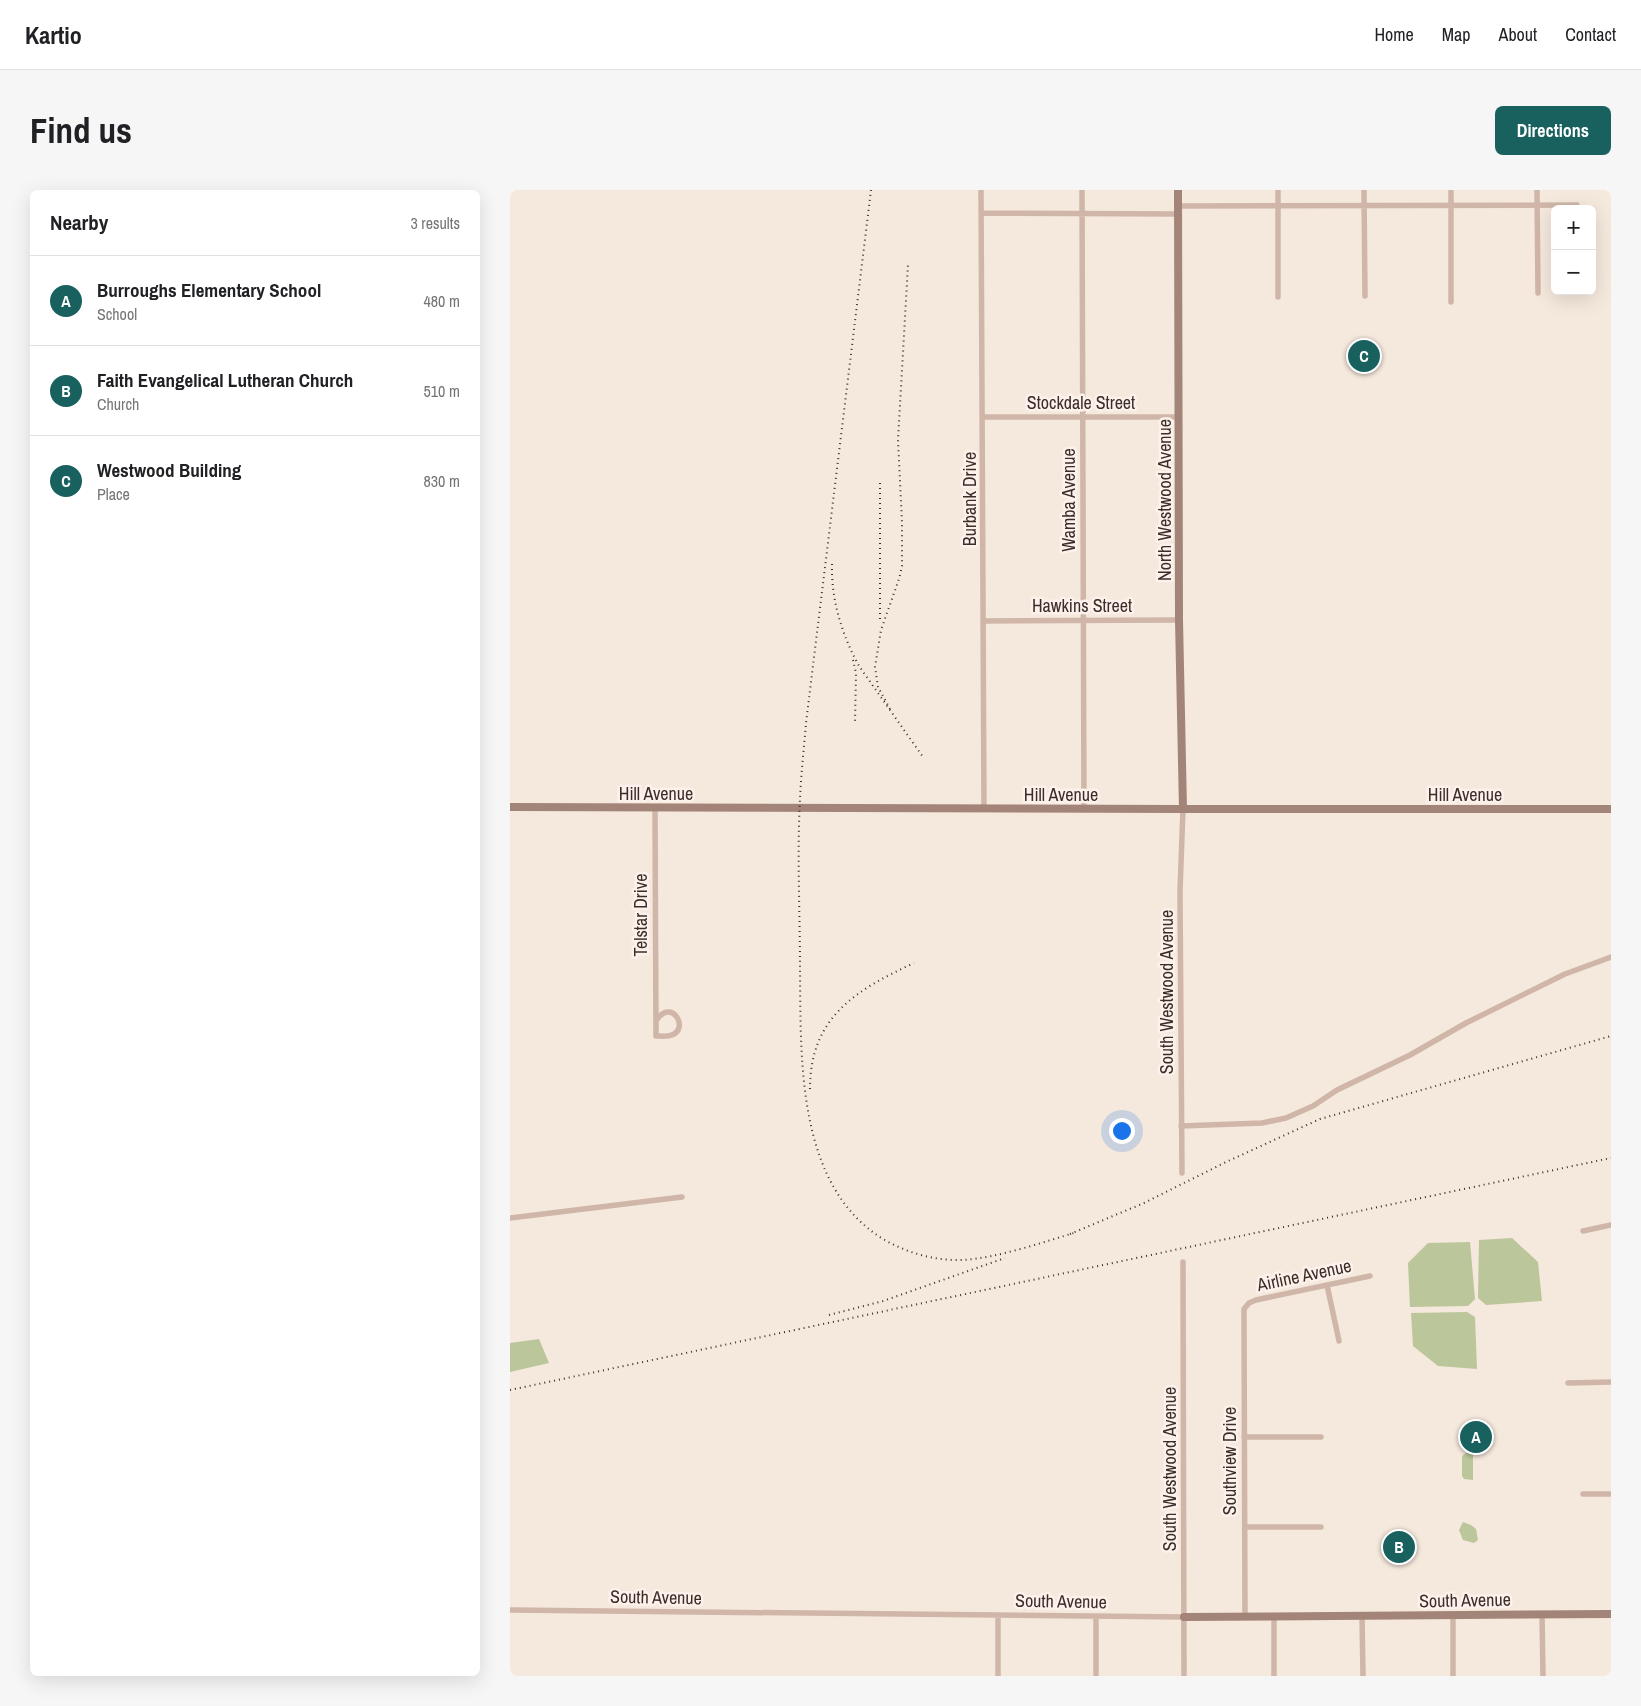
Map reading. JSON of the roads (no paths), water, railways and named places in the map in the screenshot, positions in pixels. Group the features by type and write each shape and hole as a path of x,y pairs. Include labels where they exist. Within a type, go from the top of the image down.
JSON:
{"main road":[{"name":"North Westwood Avenue","path":"1178,190 1183,810"},
{"name":"Hill Avenue","path":"510,807 1183,810 1611,809"},
{"name":"South Avenue","path":"1184,1617 1611,1614"}],"street":[{"name":"Burbank Drive","path":"981,190 984,808"},
{"name":"Wamba Avenue","path":"1082,190 1084,809"},
{"path":"1278,190 1278,296"},
{"path":"1364,190 1365,296"},
{"path":"1451,190 1451,302"},
{"path":"1537,190 1538,293"},
{"path":"982,213 1082,213 1278,206 1551,205"},
{"name":"Stockdale Street","path":"983,417 1179,417"},
{"name":"Hawkins Street","path":"984,621 1180,620"},
{"name":"Telstar Drive","path":"655,808 656,1022"},
{"name":"South Westwood Avenue","path":"1182,1174 1180,891 1183,810"},
{"path":"1181,1126 1262,1123 1286,1118 1313,1106 1337,1090 1410,1055 1474,1019 1566,974 1611,956"},
{"path":"673,1013 678,1019 678,1030 673,1034 656,1036 656,1022 662,1014 673,1013"},
{"path":"510,1218 682,1197"},
{"path":"1583,1231 1611,1225"},
{"name":"South Westwood Avenue","path":"1183,1262 1184,1676"},
{"name":"Airline Avenue","path":"1247,1306 1256,1300 1370,1276"},
{"path":"1327,1285 1339,1341"},
{"name":"Southview Drive","path":"1245,1616 1243,1319 1244,1309 1247,1306"},
{"path":"1568,1383 1611,1382"},
{"path":"1244,1437 1321,1437"},
{"path":"1583,1494 1611,1494"},
{"path":"1245,1527 1321,1527"},
{"name":"South Avenue","path":"510,1610 1184,1617"},
{"path":"1542,1614 1543,1676"},
{"path":"998,1615 998,1676"},
{"path":"1096,1616 1096,1676"},
{"path":"1274,1616 1274,1676"},
{"path":"1362,1616 1363,1676"},
{"path":"1453,1616 1453,1676"}],"railway":[{"path":"871,190 806,723 801,780 799,820 801,1042 809,1118 819,1154 833,1187 854,1216 883,1239 902,1248 942,1259 976,1259 1035,1245 1077,1232"},
{"path":"890,709 878,687 875,667 881,630 902,566 898,440 908,265"},
{"path":"880,481 880,619"},
{"path":"832,564 833,591 847,642 859,666 923,757"},
{"path":"853,660 856,673 855,723"},
{"path":"810,1089 812,1064 818,1043 840,1009 873,984 914,963"},
{"path":"1070,1234 1144,1203 1226,1162 1320,1119 1611,1036"},
{"path":"510,1390 1611,1158"},
{"path":"829,1315 883,1301 1005,1258"}],"place":[{"name":"Westwood Building","path":"1364,356"},
{"name":"Burroughs Elementary School","path":"1476,1437"},
{"name":"Faith Evangelical Lutheran Church","path":"1399,1547"}]}
